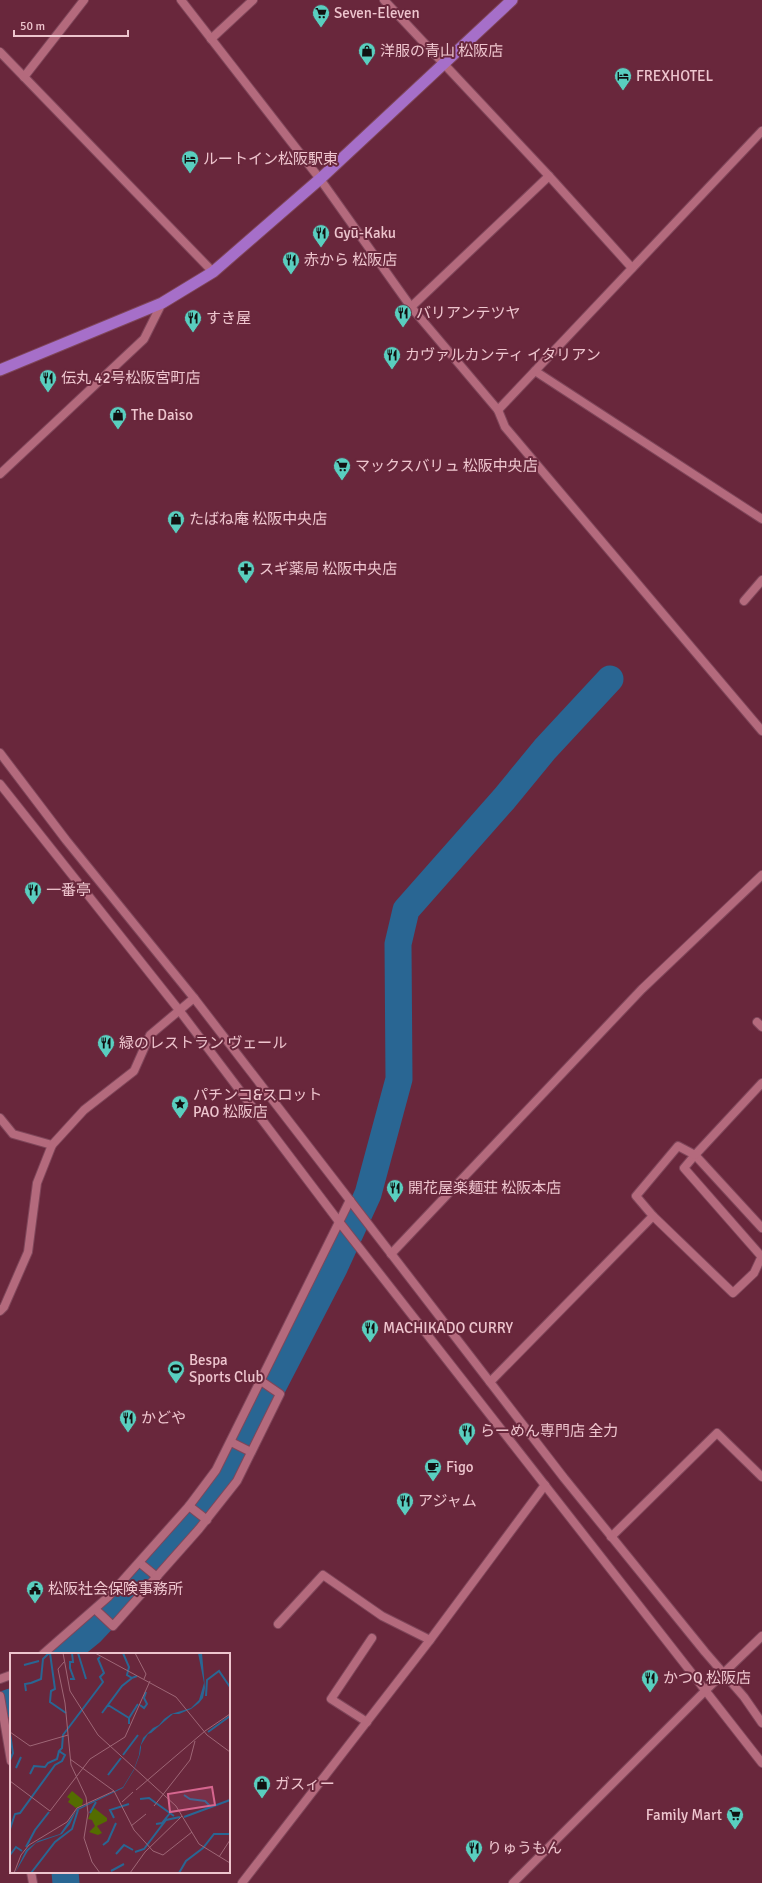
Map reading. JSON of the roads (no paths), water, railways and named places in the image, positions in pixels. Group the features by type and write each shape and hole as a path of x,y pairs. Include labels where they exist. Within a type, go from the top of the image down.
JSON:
{"highway":[{"path":"0,370 162,303 213,272 320,179 512,0"}],"street":[{"path":"24,76 84,0"},
{"path":"181,0 320,179 411,307 498,410 505,427 762,731"},
{"path":"211,39 253,0"},
{"path":"384,0 549,176 632,268"},
{"path":"0,52 213,272"},
{"path":"498,410 762,131"},
{"path":"411,307 549,176"},
{"path":"0,474 144,339 162,303"},
{"path":"535,371 762,519"},
{"path":"744,601 762,580"},
{"path":"0,753 66,840 194,998 368,1225 611,1537 723,1674 744,1697 762,1723"},
{"path":"0,784 179,1010 341,1225 762,1763"},
{"path":"391,1254 642,989 762,875"},
{"path":"0,1311 4,1307 28,1252 37,1183 52,1145 84,1110 134,1071 150,1035 194,998"},
{"path":"762,1083 695,1155 684,1168 762,1257 754,1273 733,1293 653,1216 636,1196 678,1146 695,1155 762,1228"},
{"path":"0,1118 13,1134 52,1145"},
{"path":"44,1653 97,1610 140,1564 189,1507 216,1470 352,1203"},
{"path":"490,1382 653,1216"},
{"path":"97,1610 113,1626 237,1481 280,1394 262,1382"},
{"path":"611,1537 717,1433 762,1477"},
{"path":"231,1442 251,1451"},
{"path":"242,1883 430,1640 545,1485"},
{"path":"189,1507 206,1519"},
{"path":"140,1564 157,1576"},
{"path":"278,1624 323,1575 382,1616 430,1640"},
{"path":"514,1883 705,1691 762,1636"},
{"path":"367,1722 331,1699 372,1638"},
{"path":"0,1679 10,1675"},
{"path":"0,1696 10,1755"},
{"path":"31,1873 33,1883"}],"waterway":[{"path":"65,1653 91,1632 179,1538 227,1475 334,1268 368,1194 399,1079 398,944 406,910 504,799 545,749 610,679"},
{"path":"0,1706 10,1702"},
{"path":"65,1873 66,1883"}],"place":[{"name":"Seven-Eleven","path":"321,28"},
{"name":"洋服の青山 松阪店","path":"367,66"},
{"name":"FREXHOTEL","path":"623,91"},
{"name":"ルートイン松阪駅東","path":"190,174"},
{"name":"Gyū-Kaku","path":"321,248"},
{"name":"赤から 松阪店","path":"291,275"},
{"name":"バリアンテツヤ","path":"403,328"},
{"name":"すき屋","path":"193,333"},
{"name":"カヴァルカンティ イタリアン","path":"392,370"},
{"name":"伝丸 42号松阪宮町店","path":"48,393"},
{"name":"The Daiso","path":"118,430"},
{"name":"マックスバリュ 松阪中央店","path":"342,481"},
{"name":"たばね庵 松阪中央店","path":"176,534"},
{"name":"スギ薬局 松阪中央店","path":"246,584"},
{"name":"一番亭","path":"33,905"},
{"name":"緑のレストラン ヴェール","path":"106,1058"},
{"name":"パチンコ&スロット PAO 松阪店","path":"180,1119"},
{"name":"開花屋楽麺荘 松阪本店","path":"395,1203"},
{"name":"MACHIKADO CURRY","path":"370,1343"},
{"name":"Bespa Sports Club","path":"176,1384"},
{"name":"かどや","path":"128,1433"},
{"name":"らーめん専門店 全力","path":"467,1446"},
{"name":"Figo","path":"433,1482"},
{"name":"アジャム","path":"405,1516"},
{"name":"松阪社会保険事務所","path":"35,1604"},
{"name":"かつQ 松阪店","path":"650,1693"},
{"name":"ガスィー","path":"262,1799"},
{"name":"Family Mart","path":"735,1830"},
{"name":"りゅうもん","path":"474,1863"}]}
